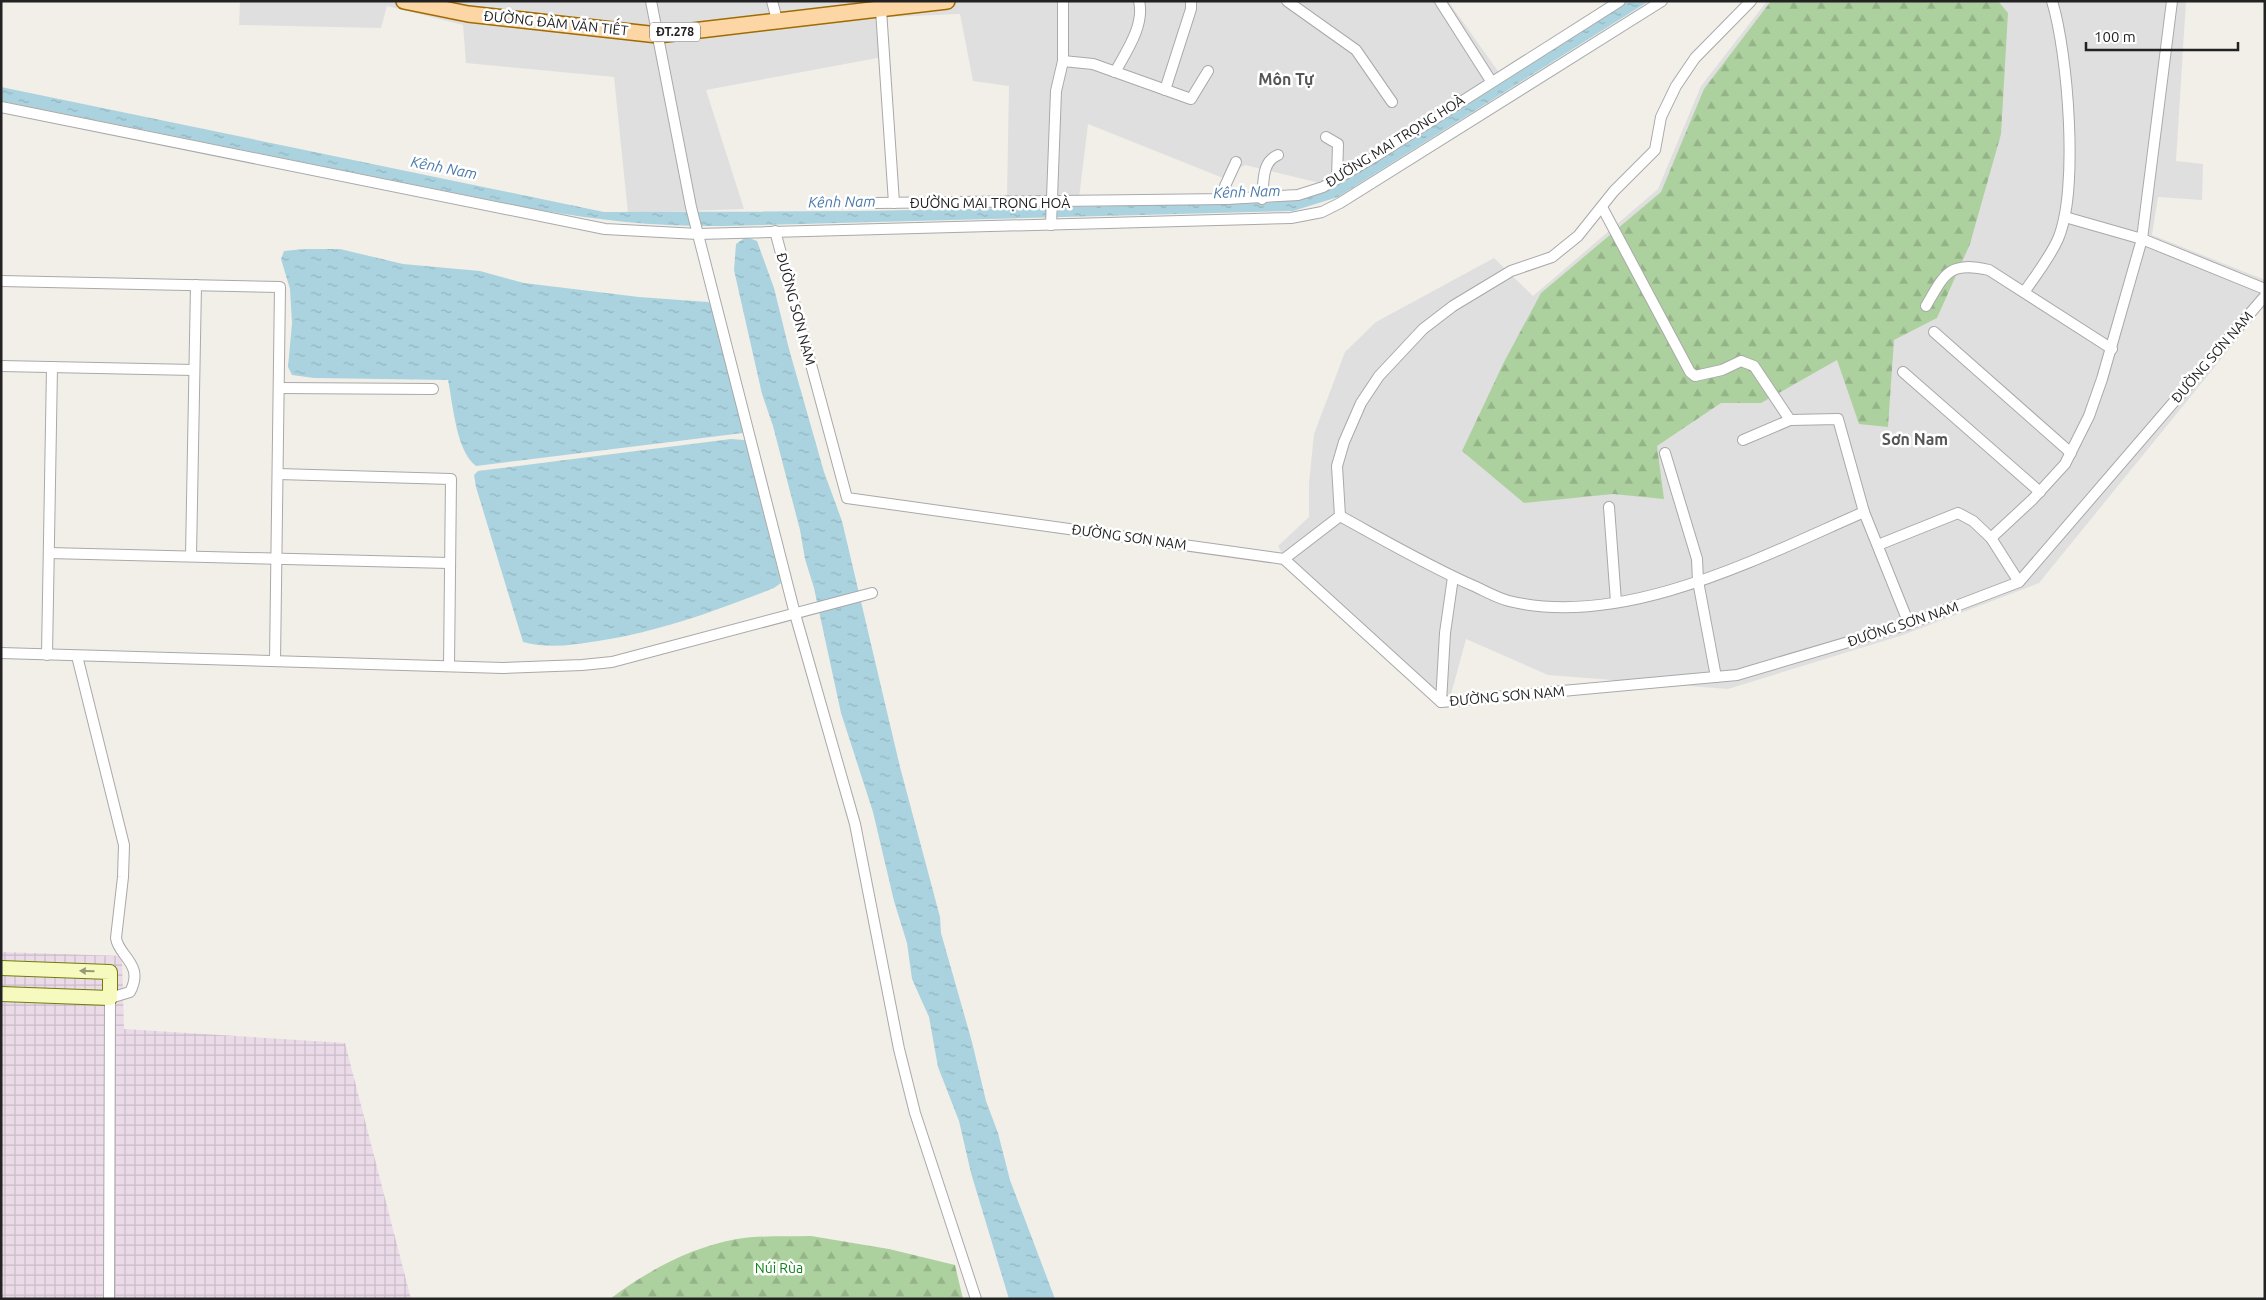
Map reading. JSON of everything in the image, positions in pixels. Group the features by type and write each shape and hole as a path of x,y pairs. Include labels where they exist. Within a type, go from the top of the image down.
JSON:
{"main road":[{"name":"ĐƯỜNG ĐÀM VĂN TIẾT","path":"404,1 468,14 658,34 947,1"}],"street":[{"path":"651,1 691,207 855,824 878,950 915,1113 976,1299"},
{"path":"772,1 777,20"},
{"path":"1051,225 1050,203 1056,91 1063,61 1063,1"},
{"path":"1115,72 1132,40 1138,23 1139,1"},
{"path":"1165,90 1192,9 1190,1"},
{"path":"1287,1 1356,50 1392,102"},
{"path":"1440,1 1492,81"},
{"name":"ĐƯỜNG MAI TRỌNG HOÀ","path":"875,203 1227,200 1298,195 1323,187 1337,179 1620,1"},
{"path":"1,107 586,226 698,234 1274,219 1322,212 1340,203 1662,1"},
{"path":"1340,516 1337,466 1344,442 1361,403 1379,376 1423,328 1453,306 1511,271 1552,257 1578,236 1655,150 1661,117 1676,86 1695,58 1751,1"},
{"path":"2025,291 2058,240 2065,217 2068,143 2065,63 2052,1"},
{"path":"1991,538 2040,492 2065,464 2089,416 2112,349 2142,239 2172,1"},
{"path":"881,10 894,203"},
{"path":"1063,61 1093,64 1191,99 1208,70"},
{"path":"1326,137 1338,144 1337,179"},
{"path":"1262,199 1267,164 1271,158 1278,155"},
{"path":"1227,200 1225,186 1236,162"},
{"path":"1602,207 1690,372 1696,376 1703,376 1741,361 1748,362 1754,366 1790,420"},
{"path":"2065,217 2142,239 2265,289"},
{"name":"ĐƯỜNG SƠN NAM","path":"775,231 847,498 1284,559 1441,702 1737,675 1909,624 2019,582 2265,296"},
{"path":"1926,306 1945,275 1954,268 1963,266 1990,270 2112,349"},
{"path":"1,281 280,287 275,661"},
{"path":"191,556 196,285"},
{"path":"1934,332 2071,453"},
{"path":"1,366 194,370"},
{"path":"47,655 52,367"},
{"path":"1903,372 2040,492"},
{"path":"279,388 433,389"},
{"path":"1742,440 1790,420 1838,419 1864,512 1909,624"},
{"path":"1665,453 1697,559 1698,581 1716,677"},
{"path":"278,474 451,479 450,666"},
{"path":"1609,507 1616,602"},
{"path":"1340,516 1453,577 1508,600 1538,606 1570,606 1616,602 1698,581 1731,570 1864,512"},
{"path":"1878,545 1958,513 1973,521 1991,538 2019,582"},
{"path":"1284,559 1340,516"},
{"path":"49,553 450,563"},
{"path":"1441,702 1445,633 1453,577"},
{"path":"1,653 450,666 537,667 612,662 872,593"},
{"path":"1,994 110,998 128,994 133,987 133,965 130,958 117,944 116,938 123,877 124,845 77,656"},
{"path":"1,968 110,972 109,1299"}],"shaded area":[{"path":"240,1 1448,1 1505,81 1345,172 1320,183 1245,165 1223,178 1088,124 1079,198 1007,195 1009,86 973,81 960,14 888,17 888,56 706,90 744,209 628,213 614,77 466,63 463,25 387,6 381,28 239,25"},
{"path":"1767,1 2186,1 2176,161 2203,164 2202,200 2158,197 2152,235 2265,280 2265,305 2039,583 1903,635 1728,689 1548,675 1466,639 1447,709 1294,575 1278,546 1309,517 1309,483 1314,434 1345,352 1376,322 1494,258 1533,296 1658,189 1701,86"},
{"path":"1,952 122,956 124,1029 345,1043 411,1299 1,1299"}],"green space":[{"path":"1771,1 1998,1 2008,13 2001,134 1970,244 1937,318 1894,340 1888,427 1859,424 1837,360 1761,403 1721,403 1657,446 1664,499 1613,494 1524,503 1462,451 1504,362 1541,293 1661,192 1704,89"},
{"name":"Núi Rùa","path":"811,1236 889,1249 955,1265 963,1299 610,1299 654,1270 703,1248 746,1238"}],"water":[{"name":"Kênh Nam","path":"1629,1 1649,1 1338,197 1293,211 725,226 632,222 539,210 1,101 1,87 604,212 860,211 1265,203 1297,199 1324,192"},
{"path":"746,237 757,241 774,288 789,349 824,472 842,521 900,767 940,917 941,933 972,1042 986,1101 998,1133 1010,1180 1055,1299 1009,1299 971,1173 959,1121 938,1067 929,1017 912,979 907,943 894,901 873,812 841,713 800,530 773,426 762,394 734,270 736,244"},
{"path":"340,249 403,264 480,271 524,283 639,297 708,302 712,305 745,431 743,433 476,466 469,459 460,439 448,380 314,378 292,375 288,367 292,323 290,289 281,259 284,251"},
{"path":"731,439 745,440 781,583 774,588 709,612 644,632 570,645 551,646 523,642 476,487 474,475 478,471"}],"district":[{"name":"Môn Tự","path":"1286,79"},
{"name":"Sơn Nam","path":"1915,439"}]}
